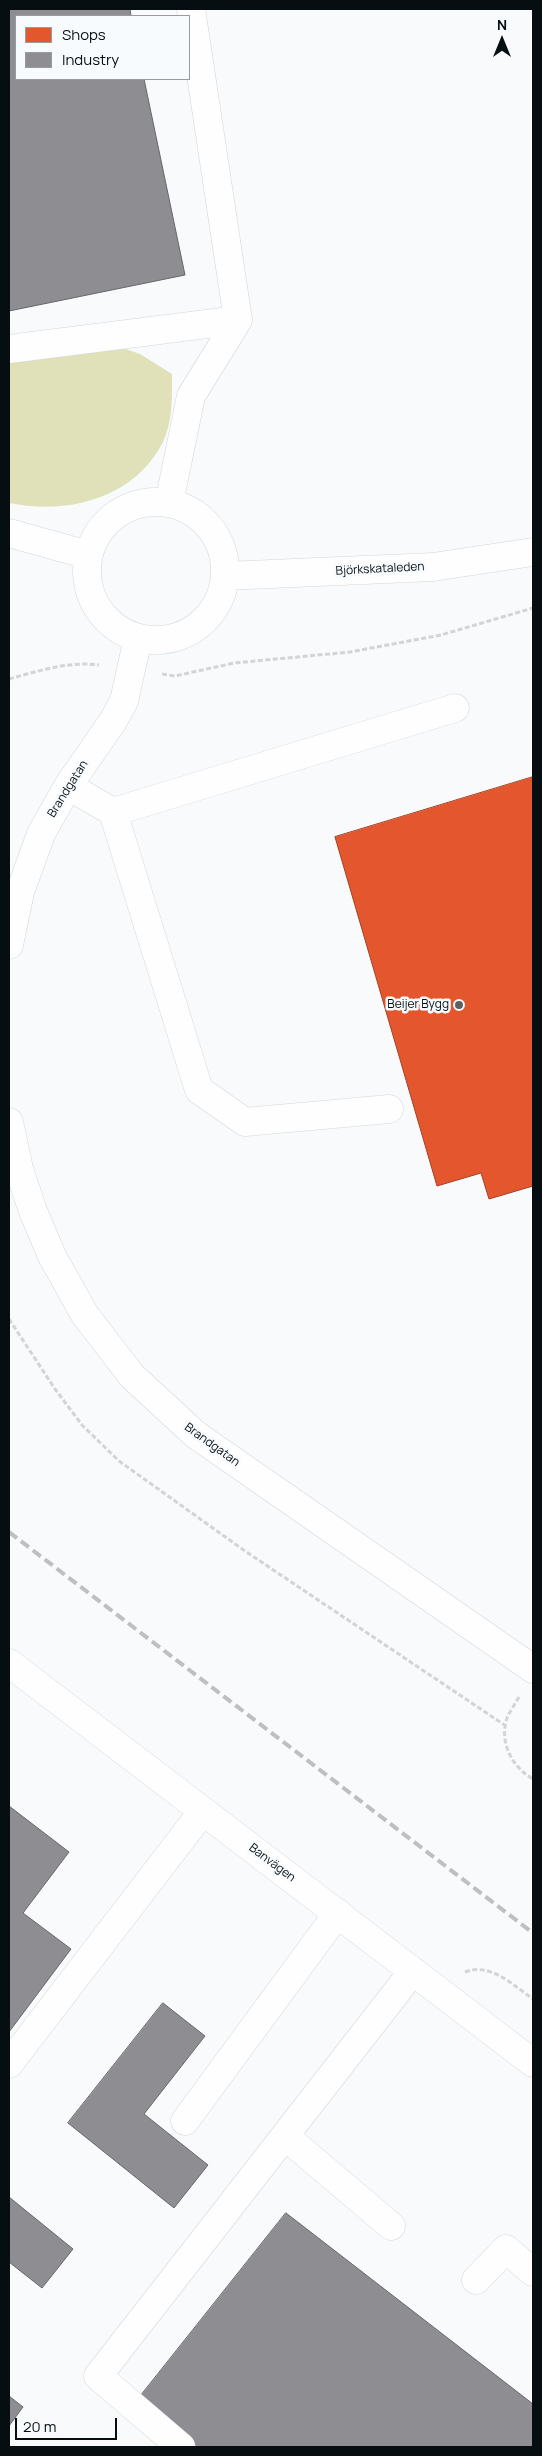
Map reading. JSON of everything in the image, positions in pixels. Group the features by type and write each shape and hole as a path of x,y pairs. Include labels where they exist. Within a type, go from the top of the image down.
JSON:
{"street":[{"path":"169,502 191,396 238,320 191,9"},
{"path":"9,349 238,320"},
{"path":"169,502 192,511 210,527 224,553 225,576 223,589 216,606 196,627 186,634 168,639 138,638 112,623 96,605 88,582 88,555 100,531 117,513 139,504 169,502"},
{"path":"9,533 88,555"},
{"name":"Björkskataleden","path":"225,576 433,567 533,552"},
{"name":"Brandgatan","path":"9,945 20,892 41,834 68,786 113,721 124,701 138,638"},
{"path":"113,812 455,708"},
{"path":"68,786 113,812 199,1090 245,1122 389,1109"},
{"name":"Brandgatan","path":"9,1122 25,1186 52,1256 85,1315 132,1376 196,1435 533,1670"},
{"name":"Banvägen","path":"9,1664 533,2063"},
{"path":"9,2064 203,1811"},
{"path":"184,2121 338,1913"},
{"path":"181,2447 98,2376 413,1971"},
{"path":"285,2136 391,2226"},
{"path":"476,2280 506,2249 533,2272"}],"path":[{"path":"9,679 76,664 132,668 175,676 234,663 350,652 441,635 533,608"},
{"path":"9,1319 55,1389 82,1424 118,1461 253,1556 506,1726"},
{"path":"520,1695 507,1719 507,1750 516,1767 533,1779"},
{"path":"458,1974 479,1968 489,1970 533,1999"}],"green space":[{"path":"111,344 140,354 172,374 169,426 163,442 150,461 135,477 117,490 97,498 76,504 53,507 9,503 9,362"}],"building: Shops":[{"name":"Beijer Bygg","path":"533,777 533,1186 489,1199 481,1173 437,1186 335,837"}],"building: Industry":[{"path":"9,9 130,9 131,15 15,15 15,80 144,80 185,275 9,311"},
{"path":"9,1806 69,1852 23,1913 71,1949 9,2032"},
{"path":"163,2003 205,2036 144,2114 208,2165 174,2208 68,2123"},
{"path":"9,2197 73,2249 42,2288 9,2262"},
{"path":"286,2213 533,2404 533,2447 193,2447 135,2403"},
{"path":"9,2396 23,2407 9,2426"}],"railway":[{"path":"9,1532 533,1933"}],"place":[{"name":"Beijer Bygg","path":"459,1005"}]}
